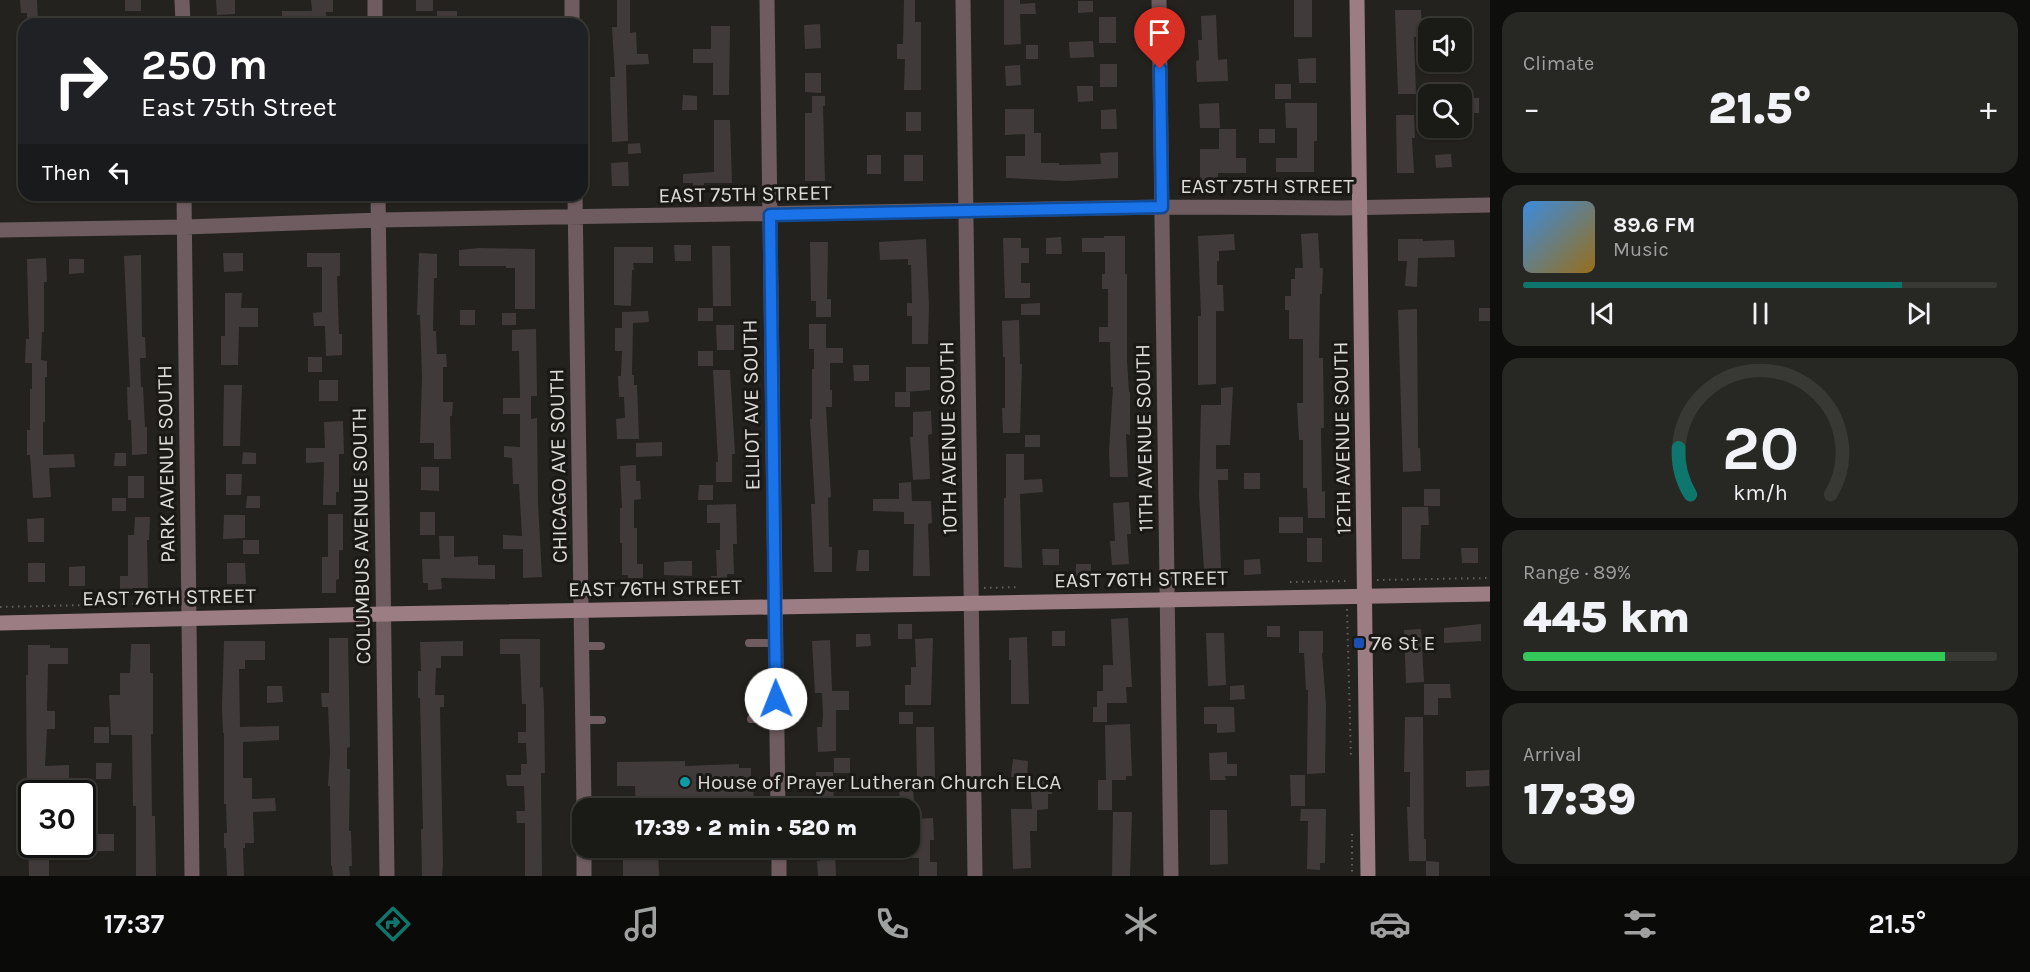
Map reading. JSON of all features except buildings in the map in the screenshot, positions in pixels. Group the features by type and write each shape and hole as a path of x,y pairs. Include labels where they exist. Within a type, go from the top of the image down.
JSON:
{"street":[{"path":"182,0 183,18"},
{"path":"375,0 375,18"},
{"path":"572,0 572,18"},
{"name":"ELLIOT AVE SOUTH","path":"767,0 778,798"},
{"name":"10TH AVENUE SOUTH","path":"963,0 975,876"},
{"name":"11TH AVENUE SOUTH","path":"1159,0 1171,876"},
{"name":"12TH AVENUE SOUTH","path":"1357,0 1368,876"},
{"name":"PARK AVENUE SOUTH","path":"184,201 192,876"},
{"name":"COLUMBUS AVENUE SOUTH","path":"378,201 387,876"},
{"name":"CHICAGO AVE SOUTH","path":"574,201 584,798"},
{"name":"EAST 75TH STREET","path":"0,230 185,227 379,220 966,210 1490,205"},
{"name":"EAST 76TH STREET","path":"0,623 189,617 1490,594"},
{"path":"584,858 584,876"},
{"path":"779,858 779,876"}],"lane":[{"path":"749,643 775,643"},
{"path":"582,646 601,646"},
{"path":"751,719 777,718"},
{"path":"583,720 602,720"}],"path":[{"path":"1375,580 1490,578"},
{"path":"1346,581 1351,759"},
{"path":"0,607 174,603"},
{"path":"1352,829 1352,876"}],"place":[{"name":"76 St E","path":"1359,643"},
{"name":"House of Prayer Lutheran Church ELCA","path":"685,782"}],"route":[{"path":"776,699 770,215 1162,207 1160,69"}]}
